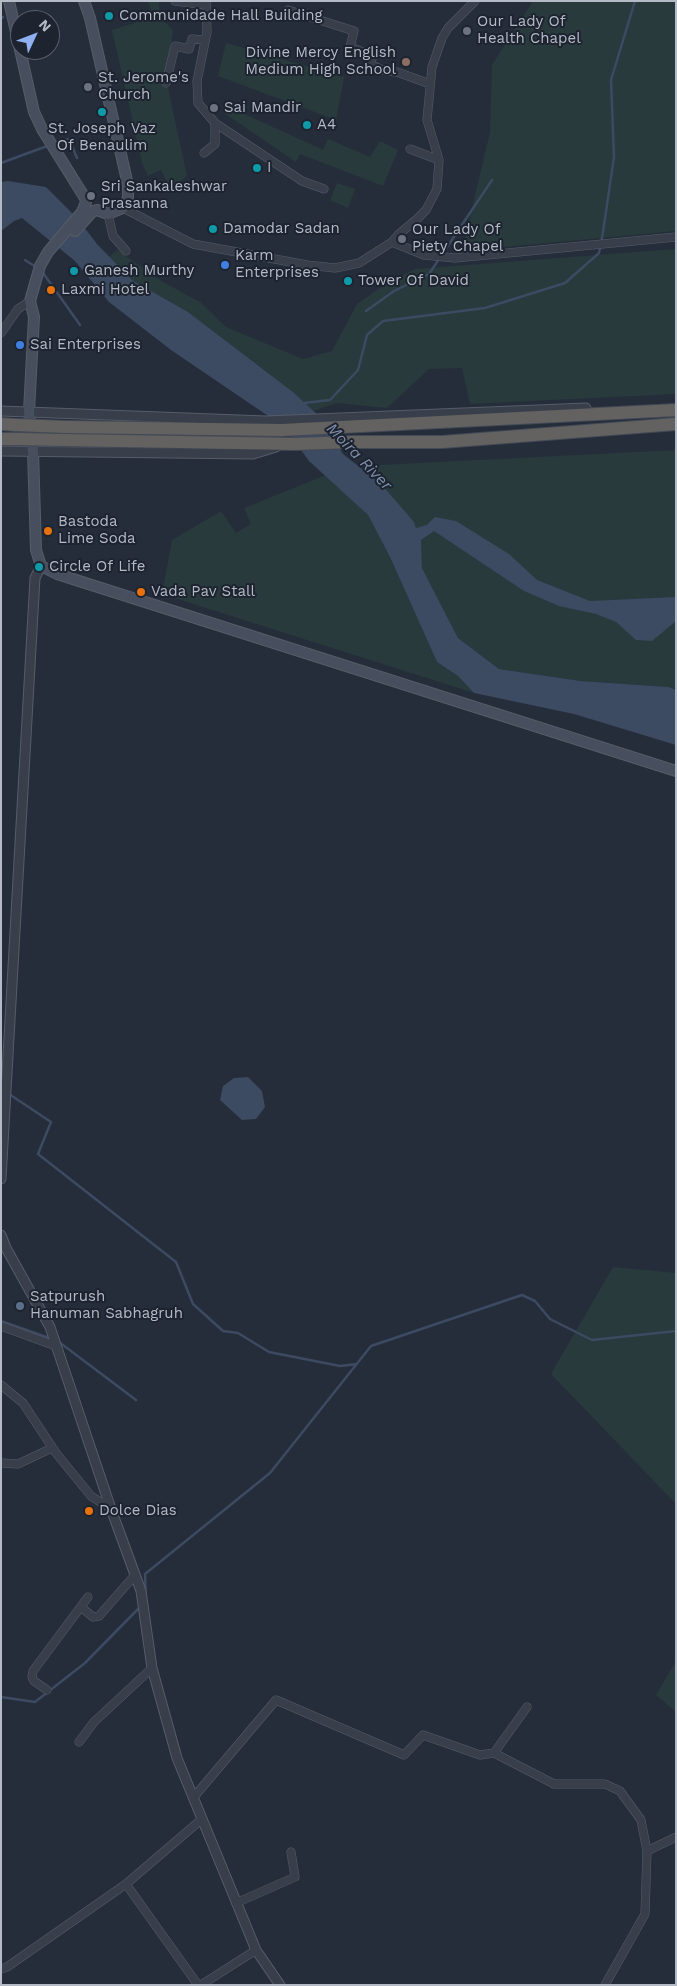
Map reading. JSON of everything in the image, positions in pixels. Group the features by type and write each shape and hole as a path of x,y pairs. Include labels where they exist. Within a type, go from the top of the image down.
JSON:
{"highway":[{"path":"1,424 67,427 282,430 360,421 676,410"},
{"path":"1,439 289,444 442,442 676,424"}],"main road":[{"path":"9,1 34,112 42,129 85,198 97,210 108,214 123,208 128,198 128,185 90,18 84,1"},
{"path":"85,198 85,214"},
{"path":"97,210 85,214 50,254 36,278 30,301 34,317 30,412 36,550 41,566 66,577 676,771"}],"street":[{"path":"175,1 206,3 207,32 197,81 198,103 215,123 302,181 324,189"},
{"path":"123,208 193,244 307,266 335,268 360,262 392,242 398,234 426,210 437,189 440,160 427,120 432,67 442,38 448,28 475,1"},
{"path":"288,10 354,31 350,47 373,56 370,64 385,71 397,72 430,84"},
{"path":"166,83 175,46 189,49 192,39 205,40"},
{"path":"204,153 214,144 215,123"},
{"path":"410,149 440,160"},
{"path":"108,214 113,236 126,251"},
{"path":"392,242 424,255 455,258 676,238"},
{"path":"1,333 18,309 30,301"},
{"path":"1,412 266,421 360,421 441,415 676,404"},
{"path":"1,451 253,454 289,444"},
{"path":"1,1179 35,578 41,566"},
{"path":"1,1235 6,1248 50,1327 111,1509 141,1591 152,1668 177,1758 256,1950 277,1984"},
{"path":"1,1326 55,1342"},
{"path":"1,1385 23,1403 52,1448 91,1496 111,1509"},
{"path":"1,1463 18,1464 52,1448"},
{"path":"81,1607 93,1617 99,1616 135,1575"},
{"path":"46,1690 34,1681 32,1677 33,1671 88,1597"},
{"path":"79,1742 94,1722 152,1668"},
{"path":"193,1798 276,1700 404,1755 423,1735 480,1755 494,1753 554,1784 605,1784 620,1791 641,1820 647,1851 645,1914 605,1985"},
{"path":"494,1753 528,1707"},
{"path":"1,1969 7,1967 126,1884 202,1819"},
{"path":"647,1851 676,1837"},
{"path":"236,1903 295,1877 291,1852"},
{"path":"126,1884 200,1985 256,1950"}],"shaded area":[{"path":"148,1 159,1 160,17 173,30 167,83 187,176 171,190 161,170 148,176 142,163 112,30 153,17"},
{"path":"533,1 676,1 676,231 462,251 490,132 492,65"},
{"path":"226,43 344,77 336,120 218,76"},
{"path":"227,106 323,150 328,139 370,157 380,141 398,150 383,186 300,154 296,162 224,113"},
{"path":"337,183 355,189 348,208 330,200"},
{"path":"676,249 676,394 470,404 462,368 429,369 387,408 337,403 313,411 293,392 188,312 132,280 109,257 117,250 163,282 200,302 226,327 303,359 332,351 357,304 387,283 415,269"},
{"path":"676,450 676,690 669,687 581,681 499,669 458,638 422,568 421,540 414,522 359,466"},
{"path":"326,475 368,515 390,557 437,662 458,676 474,693 162,594 172,540 221,511 236,533 251,524 244,508"},
{"path":"613,1267 676,1273 676,1504 551,1374"},
{"path":"676,1661 676,1712 656,1695"}],"water":[{"path":"8,181 46,187 78,219 97,244 132,280 188,312 293,392 319,416 343,454 382,485 414,522 416,528 427,525 435,517 456,521 509,554 537,580 590,601 676,597 676,621 652,641 636,640 616,622 596,614 559,606 524,591 434,531 421,540 422,568 458,638 499,669 581,681 669,687 676,690 676,745 574,714 474,693 458,676 437,662 390,557 368,515 309,461 293,439 274,420 171,350 109,302 75,261 22,218 14,221 1,231 1,182"},
{"path":"248,1077 262,1091 265,1107 256,1119 242,1120 220,1100 223,1086 234,1078"}],"waterway":[{"path":"304,403 330,400 358,370 367,335 383,321 485,308 565,283 599,253 614,157 611,80 635,1"},
{"path":"55,143 69,139 77,158"},
{"path":"1,163 50,145"},
{"path":"366,311 394,291 429,274 492,180"},
{"path":"25,260 36,267"},
{"path":"41,270 80,325"},
{"path":"9,1094 51,1122 38,1154 176,1262 193,1304 223,1331 238,1333 269,1352 340,1366 357,1364"},
{"path":"146,1602 145,1574 270,1473 371,1346 522,1295 535,1301 550,1319 592,1340 676,1331"},
{"path":"1,1321 52,1339"},
{"path":"59,1342 136,1400"},
{"path":"1,1697 35,1702 85,1663 140,1607"}],"place":[{"name":"Communidade Hall Building","path":"109,16"},
{"name":"Our Lady Of Health Chapel","path":"467,31"},
{"name":"Divine Mercy English Medium High School","path":"406,62"},
{"name":"St. Jerome's Church","path":"88,87"},
{"name":"Sai Mandir","path":"214,108"},
{"name":"St. Joseph Vaz Of Benaulim","path":"102,112"},
{"name":"A4","path":"307,125"},
{"name":"I","path":"257,168"},
{"name":"Sri Sankaleshwar Prasanna","path":"91,196"},
{"name":"Damodar Sadan","path":"213,229"},
{"name":"Our Lady Of Piety Chapel","path":"402,239"},
{"name":"Karm Enterprises","path":"225,265"},
{"name":"Ganesh Murthy","path":"74,271"},
{"name":"Tower Of David","path":"348,281"},
{"name":"Laxmi Hotel","path":"51,290"},
{"name":"Sai Enterprises","path":"20,345"},
{"name":"Bastoda Lime Soda","path":"48,531"},
{"name":"Circle Of Life","path":"39,567"},
{"name":"Vada Pav Stall","path":"141,592"},
{"name":"Satpurush Hanuman Sabhagruh","path":"20,1306"},
{"name":"Dolce Dias","path":"89,1511"}],"water label":[{"name":"Moira River","path":"359,457"}]}
